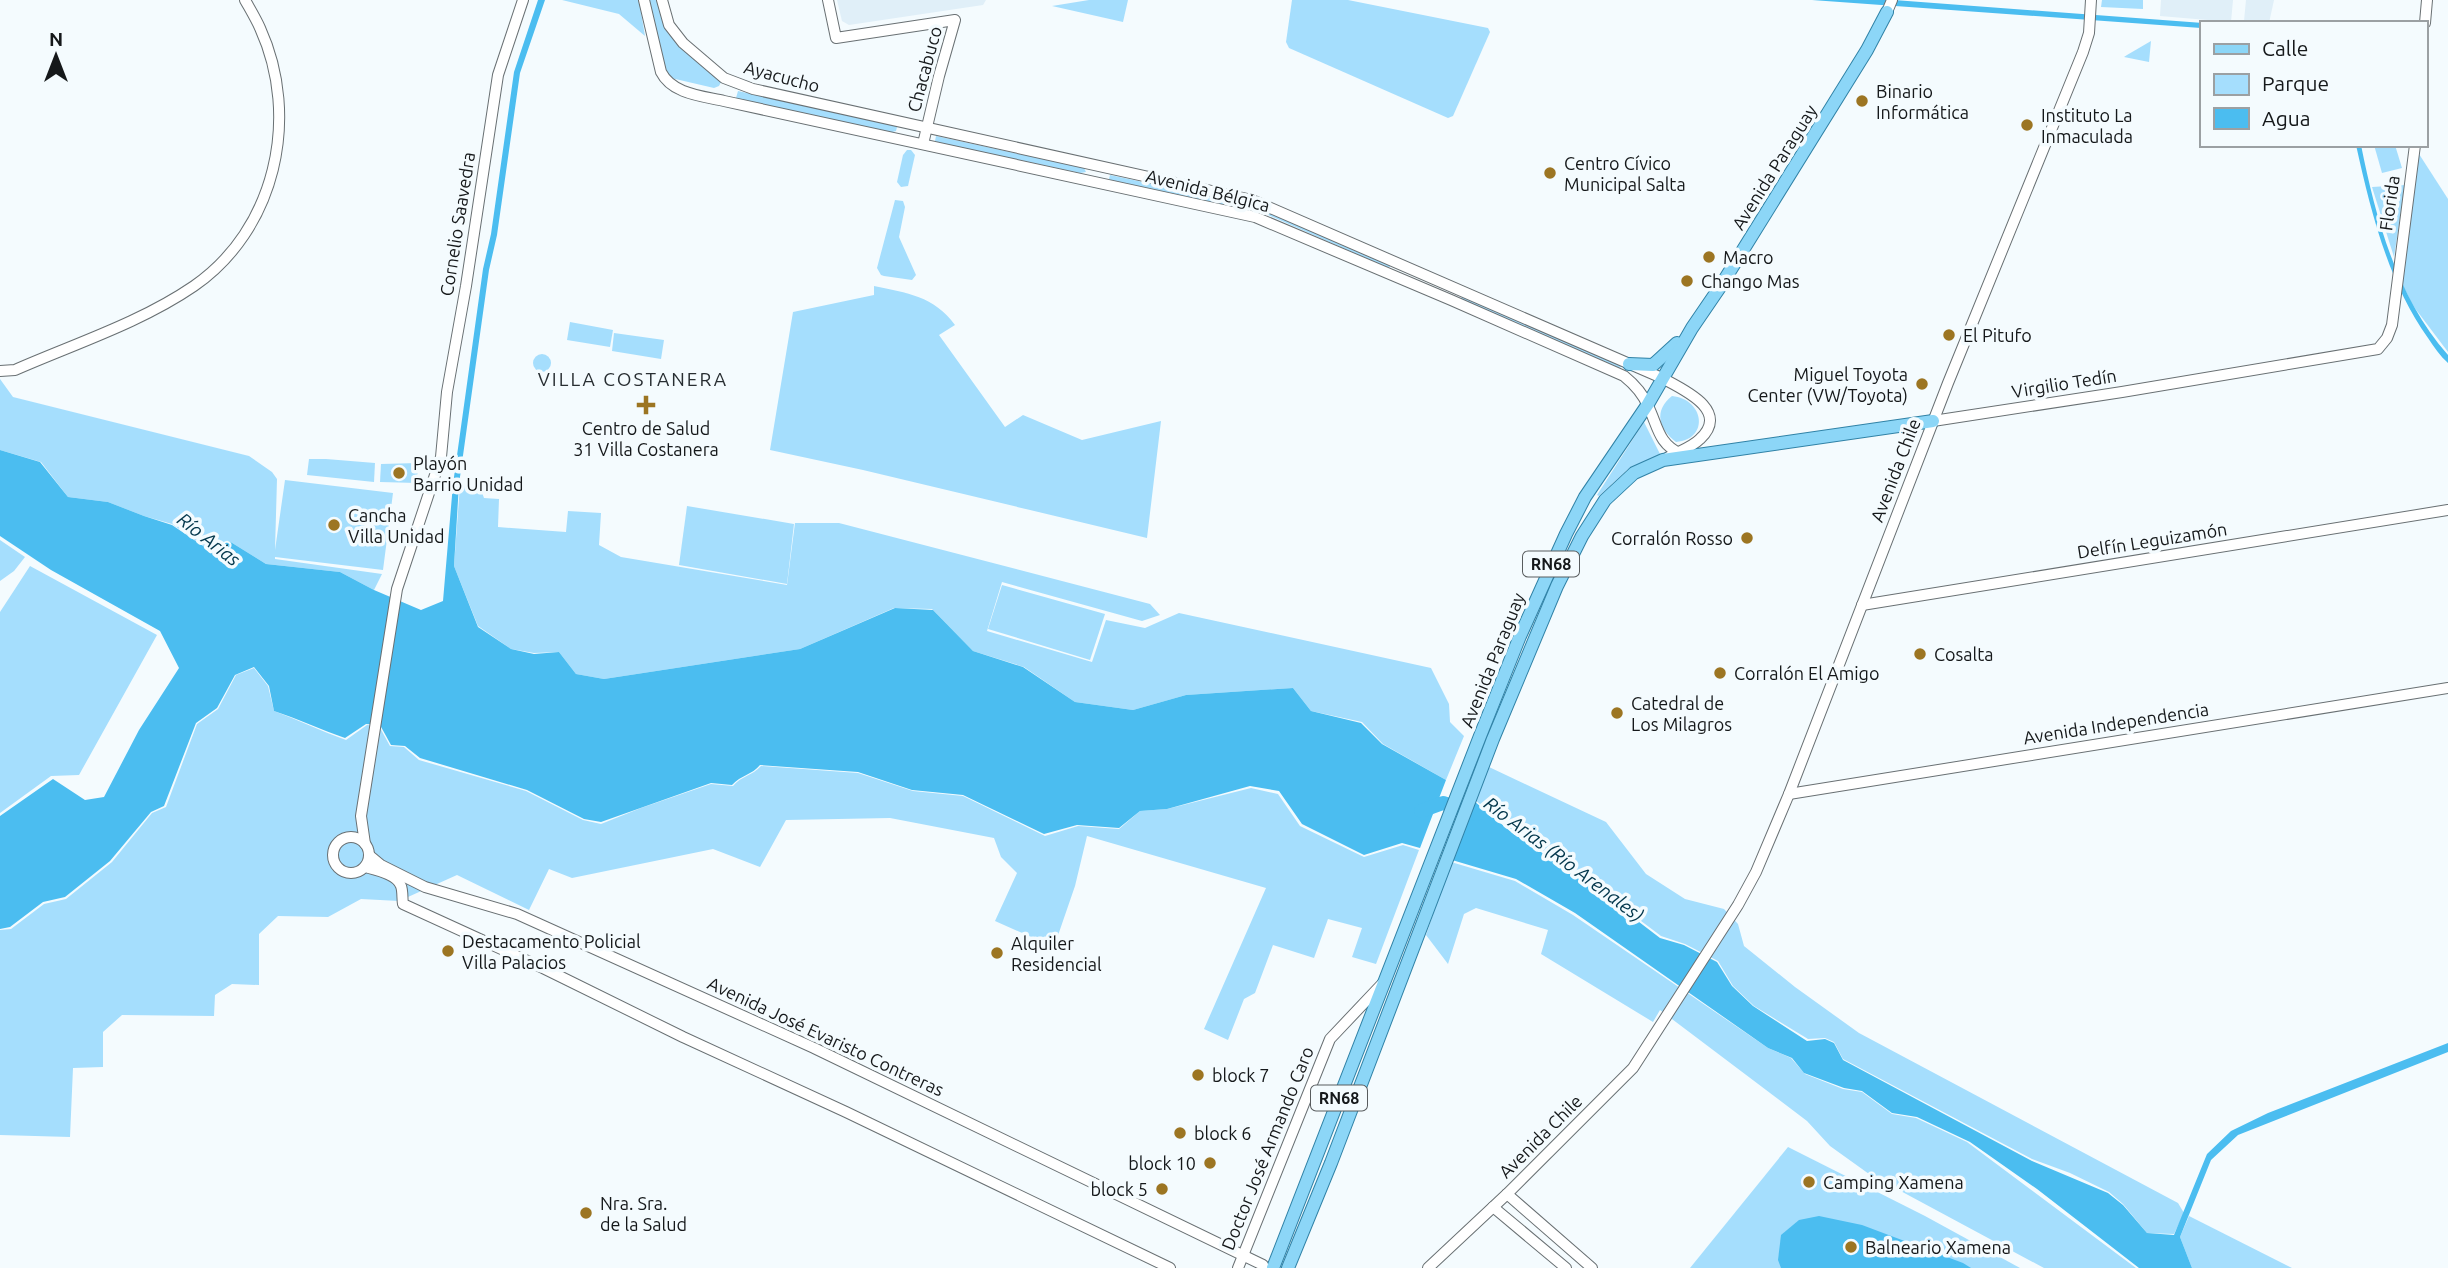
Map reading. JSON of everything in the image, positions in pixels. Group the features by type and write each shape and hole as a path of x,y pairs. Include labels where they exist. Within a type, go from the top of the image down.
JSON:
{"main road":[{"path":"2,372 160,307 213,272 248,230 271,184 278,150 278,122 270,56 245,0"},
{"name":"Cornelio Saavedra","path":"365,844 361,816 397,589 440,457 447,391 498,75 523,0"},
{"name":"Avenida Bélgica","path":"644,0 656,56 664,79 674,88 1255,217 1624,376 1634,384 1648,404"},
{"name":"Ayacucho","path":"662,0 666,20 674,34 724,78 753,89 849,111"},
{"name":"Chacabuco","path":"828,0 836,38 956,20 923,144"},
{"name":"Avenida Chile","path":"1428,1268 1628,1074 1731,918 1756,872 1789,794 1933,421 2083,52 2089,33 2091,0"},
{"path":"2425,21 2427,0"},
{"name":"Avenida Paraguay","path":"1288,1268 1335,1151 1479,736 1566,534 1585,497 1648,404 1692,328 1867,50 1890,6"},
{"name":"Avenida Bélgica","path":"849,111 1252,200 1662,378"},
{"name":"Florida","path":"2396,284 2415,147"},
{"name":"Virgilio Tedín","path":"1682,454 1933,421 2378,349 2387,338 2392,325 2396,284"},
{"path":"1629,364 1653,365 1692,328"},
{"path":"1648,404 1660,438 1669,448 1682,454 1701,438 1709,422 1708,414 1699,399 1662,378"},
{"name":"Avenida Paraguay","path":"1267,1267 1386,979 1412,931 1557,586 1581,536 1617,486 1634,473 1682,454"},
{"name":"Delfín Leguizamón","path":"1862,605 2448,510"},
{"name":"Avenida Independencia","path":"1789,794 2448,688"},
{"path":"343,838 355,837 365,844 369,855 365,867 361,870 350,873 336,866 332,850 343,838 353,829 361,816"},
{"name":"Avenida José Evaristo Contreras","path":"369,855 381,865 425,887 517,914 801,1042 1267,1267"},
{"path":"365,867 379,870 396,880 402,887 403,905 543,968 1170,1268"},
{"name":"Doctor José Armando Caro","path":"1238,1268 1330,1039 1386,979"},
{"path":"1507,1194 1592,1268"},
{"path":"1493,1207 1566,1268"}],"shaded area":[{"path":"837,0 986,0 983,5 849,25 842,21"},
{"path":"2161,0 2233,0 2231,21 2160,16"},
{"path":"2246,0 2274,0 2269,21 2244,21"}],"green space":[{"path":"562,0 639,0 645,36 619,14"},
{"path":"648,0 659,0 663,18 721,82 719,86 714,88 671,78 667,74"},
{"path":"1089,0 1128,0 1123,22 1052,6"},
{"path":"1292,0 1348,0 1488,28 1490,32 1453,116 1448,118 1289,48 1286,42"},
{"path":"2102,0 2143,0 2143,9 2101,7"},
{"path":"2151,41 2149,62 2124,57 2127,55"},
{"path":"738,91 897,127 896,131 889,133 738,100"},
{"path":"936,136 1084,168 1086,172 1080,173 940,143 935,141"},
{"path":"2375,147 2396,147 2402,168 2382,173"},
{"path":"907,150 911,150 915,155 908,186 901,187 897,182 903,155"},
{"path":"2419,154 2448,199 2448,352 2414,307 2401,282"},
{"path":"1110,175 1238,204 1233,207 1111,180"},
{"path":"2405,185 2394,257 2372,187"},
{"path":"895,200 903,201 905,207 899,237 916,275 912,280 881,275 877,268"},
{"path":"1264,210 1390,264 1390,267 1266,214"},
{"path":"874,286 919,297 947,315 955,325 939,335 1005,427 1023,415 1082,440 1161,421 1147,538 770,450 793,312 874,295"},
{"path":"1462,296 1620,364 1621,367 1461,299"},
{"path":"570,322 613,330 610,347 567,340"},
{"path":"614,333 664,340 661,359 612,351"},
{"path":"542,354 548,357 551,363 548,369 542,372 536,369 533,363 536,357"},
{"path":"0,379 13,397 249,456 272,472 277,479 275,550 285,480 393,493 383,570 275,557 382,574 374,590 340,572 266,564 229,541 206,548 172,524 108,502 68,497 41,462 0,450"},
{"path":"1672,396 1691,404 1699,419 1694,434 1676,442 1660,420 1662,408"},
{"path":"1644,422 1660,454 1627,470 1597,495"},
{"path":"309,459 375,463 374,482 307,475"},
{"name":"Playón Barrio Unidad","path":"418,463 417,483 380,482 381,464"},
{"path":"460,485 480,487 484,498 499,499 498,527 566,532 568,511 601,513 599,545 621,557 787,585 795,523 839,523 1150,604 1160,615 1142,621 1002,582 987,631 1092,662 1106,620 1145,628 1179,613 1431,668 1449,704 1450,722 1464,736 1446,780 1383,744 1362,722 1311,711 1293,688 1186,695 1133,710 1075,702 1024,667 973,651 932,609 894,608 800,649 604,679 576,674 559,652 534,653 511,649 478,626 454,566"},
{"path":"687,506 794,524 787,584 679,565"},
{"path":"0,540 25,557 14,571 0,581"},
{"path":"30,566 157,635 79,775 51,776 0,813 0,612"},
{"path":"1002,585 1105,614 1090,660 988,629"},
{"path":"254,668 268,686 274,711 346,740 367,725 379,726 390,746 404,747 419,760 526,791 583,820 601,824 711,784 733,786 761,766 858,773 913,791 963,796 1045,836 1078,826 1119,829 1140,811 1167,809 1251,788 1278,794 1300,826 1364,857 1403,845 1419,850 1376,964 1352,957 1362,928 1328,919 1314,958 1273,945 1255,993 1244,999 1228,1040 1204,1029 1266,888 1087,836 1075,886 1054,947 995,921 1017,873 1001,857 994,838 890,818 786,820 760,867 713,849 572,878 549,869 529,910 457,875 399,901 361,899 328,917 278,916 259,934 259,985 232,984 215,995 214,1016 122,1015 103,1032 103,1067 73,1068 70,1137 0,1135 0,930 11,929 44,904 66,899 112,862 152,813 166,807 197,724 218,709 236,675"},
{"path":"1489,767 1606,822 1646,874 1685,899 1724,909 1738,924 1744,946 1859,1033 2178,1203 2184,1213 2174,1234 2147,1233 2123,1204 2109,1192 2070,1173 2032,1159 1843,1059 1834,1042 1825,1038 1808,1039 1754,1006 1733,986 1718,961 1685,944 1661,936 1592,884 1512,830 1475,800"},
{"path":"1451,862 1515,881 1573,915 1768,1048 1791,1058 1805,1074 1843,1089 1862,1092 1892,1114 1916,1118 1967,1142 2136,1268 2044,1268 1869,1174 1830,1146 1807,1121 1660,1010 1653,1022 1541,954 1548,930 1476,908 1464,914 1448,964 1426,935"},
{"name":"Camping Xamena","path":"1788,1147 1925,1216 2020,1268 1690,1268"},
{"path":"2189,1216 2292,1268 2192,1268 2180,1237"}],"water":[{"path":"538,0 545,0 520,73 459,484 454,566 478,627 511,649 534,654 559,652 576,674 604,679 800,649 895,608 933,610 973,651 1023,667 1075,702 1133,710 1186,695 1293,688 1311,711 1361,723 1382,744 1446,780 1420,848 1402,843 1364,855 1302,824 1279,791 1250,786 1167,809 1140,811 1119,828 1077,825 1044,834 963,795 912,790 858,772 760,765 732,785 711,783 601,822 584,819 527,790 420,758 405,746 391,745 380,725 366,724 345,738 274,711 269,686 254,667 235,675 217,708 196,723 164,806 151,812 110,861 65,897 43,902 10,927 0,929 0,816 53,779 85,800 104,797 139,730 179,668 160,631 51,570 0,536 0,450 40,462 68,497 108,502 172,525 206,548 229,541 266,564 340,572 421,610 443,601 453,484 514,72"},
{"path":"1812,0 1894,0 2200,23 2200,28"},
{"path":"2356,147 2361,147 2382,229 2402,283 2430,332 2448,355 2448,363 2435,348 2402,294 2383,246"},
{"path":"1474,801 1511,832 1592,886 1660,938 1684,945 1717,962 1732,986 1753,1006 1807,1041 1825,1039 1834,1043 1843,1060 2032,1161 2108,1193 2123,1205 2147,1233 2174,1235 2207,1154 2231,1131 2268,1113 2448,1043 2448,1052 2238,1135 2211,1160 2180,1237 2192,1268 2139,1268 2037,1189 1970,1142 1917,1117 1892,1113 1862,1091 1844,1088 1804,1073 1792,1058 1768,1048 1575,913 1516,879 1452,860"},
{"name":"Balneario Xamena","path":"1819,1216 1862,1225 1971,1268 1781,1268 1778,1260 1781,1235 1799,1220"}],"waterway":[{"name":"Río Arias (Río Arenales)","path":"1421,811 1443,803 1477,814"}],"place":[{"name":"Binario Informática","path":"1862,101"},
{"name":"Instituto La Inmaculada","path":"2027,125"},
{"name":"Centro Cívico Municipal Salta","path":"1550,173"},
{"name":"Macro","path":"1709,257"},
{"name":"Chango Mas","path":"1687,281"},
{"name":"El Pitufo","path":"1949,335"},
{"name":"Miguel Toyota Center (VW/Toyota)","path":"1922,384"},
{"name":"Centro de Salud 31 Villa Costanera","path":"646,405"},
{"name":"Playón Barrio Unidad","path":"399,473"},
{"name":"Cancha Villa Unidad","path":"334,525"},
{"name":"Corralón Rosso","path":"1747,538"},
{"name":"Cosalta","path":"1920,654"},
{"name":"Corralón El Amigo","path":"1720,673"},
{"name":"Catedral de Los Milagros","path":"1617,713"},
{"name":"Destacamento Policial Villa Palacios","path":"448,951"},
{"name":"Alquiler Residencial","path":"997,953"},
{"name":"block 7","path":"1198,1075"},
{"name":"block 6","path":"1180,1133"},
{"name":"block 10","path":"1210,1163"},
{"name":"Camping Xamena","path":"1809,1182"},
{"name":"block 5","path":"1162,1189"},
{"name":"Nra. Sra. de la Salud","path":"586,1213"},
{"name":"Balneario Xamena","path":"1851,1247"}],"district":[{"name":"VILLA COSTANERA","path":"633,379"}],"water label":[{"name":"Río Arias","path":"209,539"}]}
